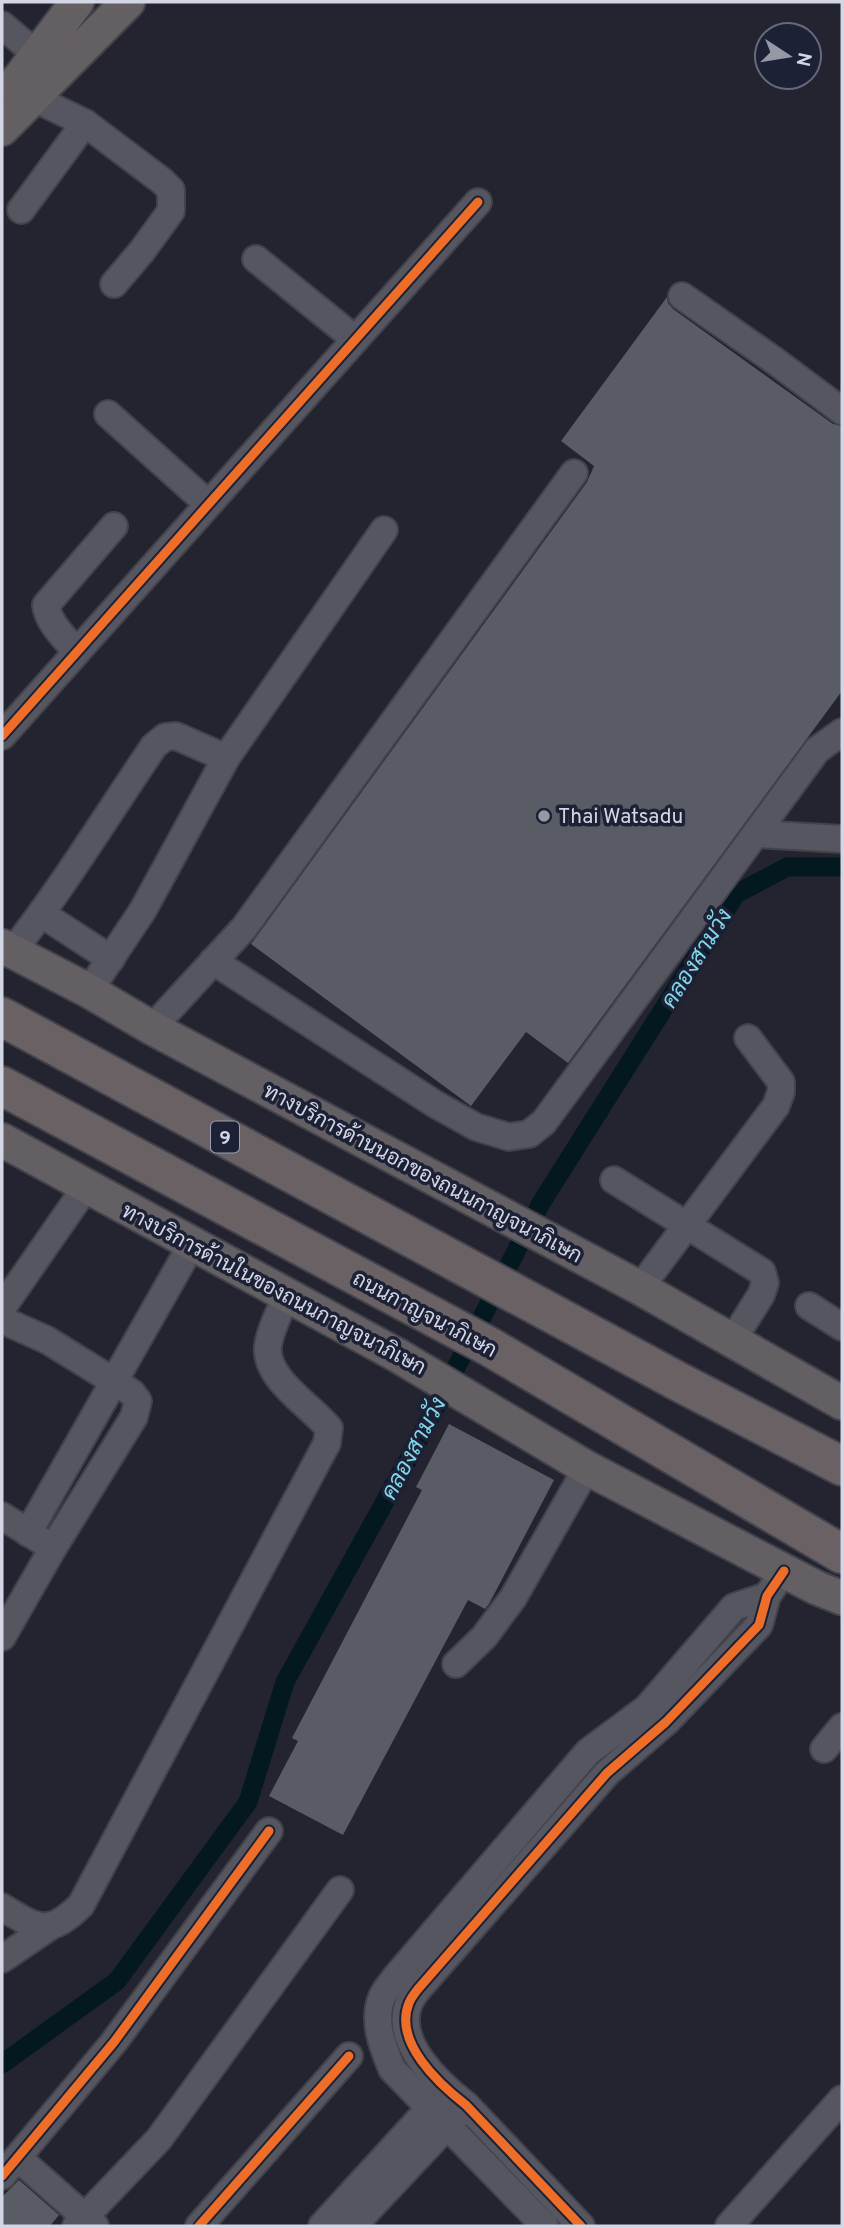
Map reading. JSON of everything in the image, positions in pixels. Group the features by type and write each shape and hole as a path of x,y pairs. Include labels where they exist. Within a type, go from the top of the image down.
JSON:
{"highway":[{"name":"9","path":"2,1017 681,1384 842,1466"},
{"name":"ถนนกาญจนาภิเษก","path":"2,1086 490,1347 842,1554"}],"main road":[{"path":"2,76 76,2"},
{"path":"2,102 76,2"},
{"path":"2,129 128,2"},
{"path":"2,155 46,104 101,30"},
{"name":"ทางบริการด้านนอกของถนนกาญจนาภิเษก","path":"7,949 732,1341 837,1392"},
{"name":"ทางบริการด้านในของถนนกาญจนาภิเษก","path":"2,1140 474,1399 776,1583 817,1588 842,1598"}],"street":[{"path":"2,25 29,48"},
{"path":"46,104 85,122 171,190 171,211 114,284"},
{"path":"21,210 85,122"},
{"path":"2,736 478,202"},
{"path":"256,259 355,339"},
{"path":"682,296 842,411"},
{"path":"108,414 207,503"},
{"path":"152,1028 244,928 574,473"},
{"path":"76,651 53,623 46,605 114,526"},
{"path":"89,991 143,910 226,758 384,530"},
{"path":"214,961 475,1127 509,1137 529,1134 544,1122 817,750 842,732"},
{"path":"7,949 42,914 154,746 165,737 176,736 226,758"},
{"path":"757,834 842,839"},
{"path":"42,914 111,959"},
{"path":"640,1289 776,1106 781,1082 748,1038"},
{"path":"614,1180 762,1272 765,1283 761,1295 732,1341"},
{"path":"2,1308 86,1187"},
{"path":"28,1532 192,1244"},
{"path":"2,1958 65,1920 81,1905 327,1443 329,1428 275,1375 268,1359 268,1345 287,1294"},
{"path":"809,1306 842,1327"},
{"path":"2,1320 47,1340 115,1381 138,1401 138,1408 104,1468 53,1548 2,1637"},
{"path":"456,1664 484,1637 513,1598 587,1468"},
{"path":"2,1516 53,1548"},
{"path":"581,2226 447,2107 392,2069 382,2045 378,2019 382,1998 395,1978 588,1752 647,1707 734,1606 776,1583"},
{"path":"545,2226 447,2107 413,2048 406,2018 409,2004 418,1989 607,1773 666,1723 759,1625 776,1583"},
{"path":"695,1653 716,1671"},
{"path":"824,1749 842,1727"},
{"path":"565,1779 586,1797"},
{"path":"269,1831 114,2042 10,2167 85,2223 159,2139 340,1890"},
{"path":"2,1907 29,1923 50,1927"},
{"path":"199,2226 349,2056"},
{"path":"729,2226 842,2099"},
{"path":"322,2226 447,2107"},
{"path":"353,2226 447,2107"}],"building":[{"name":"Thai Watsadu","path":"667,297 673,309 833,424 842,426 842,691 568,1063 526,1032 471,1106 251,944 587,482 594,466 561,441"},
{"path":"449,1424 554,1480 489,1604 485,1609 468,1600 343,1835 269,1796 298,1741 292,1738 422,1490 416,1487"},
{"path":"19,2180 59,2215 50,2226 2,2226 2,2197"}],"waterway":[{"name":"คลองสามวัง","path":"2,2064 117,1981 248,1802 285,1682 414,1449 541,1203 736,894 787,867 842,867"}],"cycle path":[{"path":"2,736 478,202"},
{"path":"581,2226 421,2061 407,2032 409,2003 418,1989 607,1773 666,1722 759,1625 767,1596 784,1571"},
{"path":"2,2176 114,2042 269,1831"},
{"path":"199,2226 349,2056"}],"place":[{"name":"Thai Watsadu","path":"544,816"}]}
